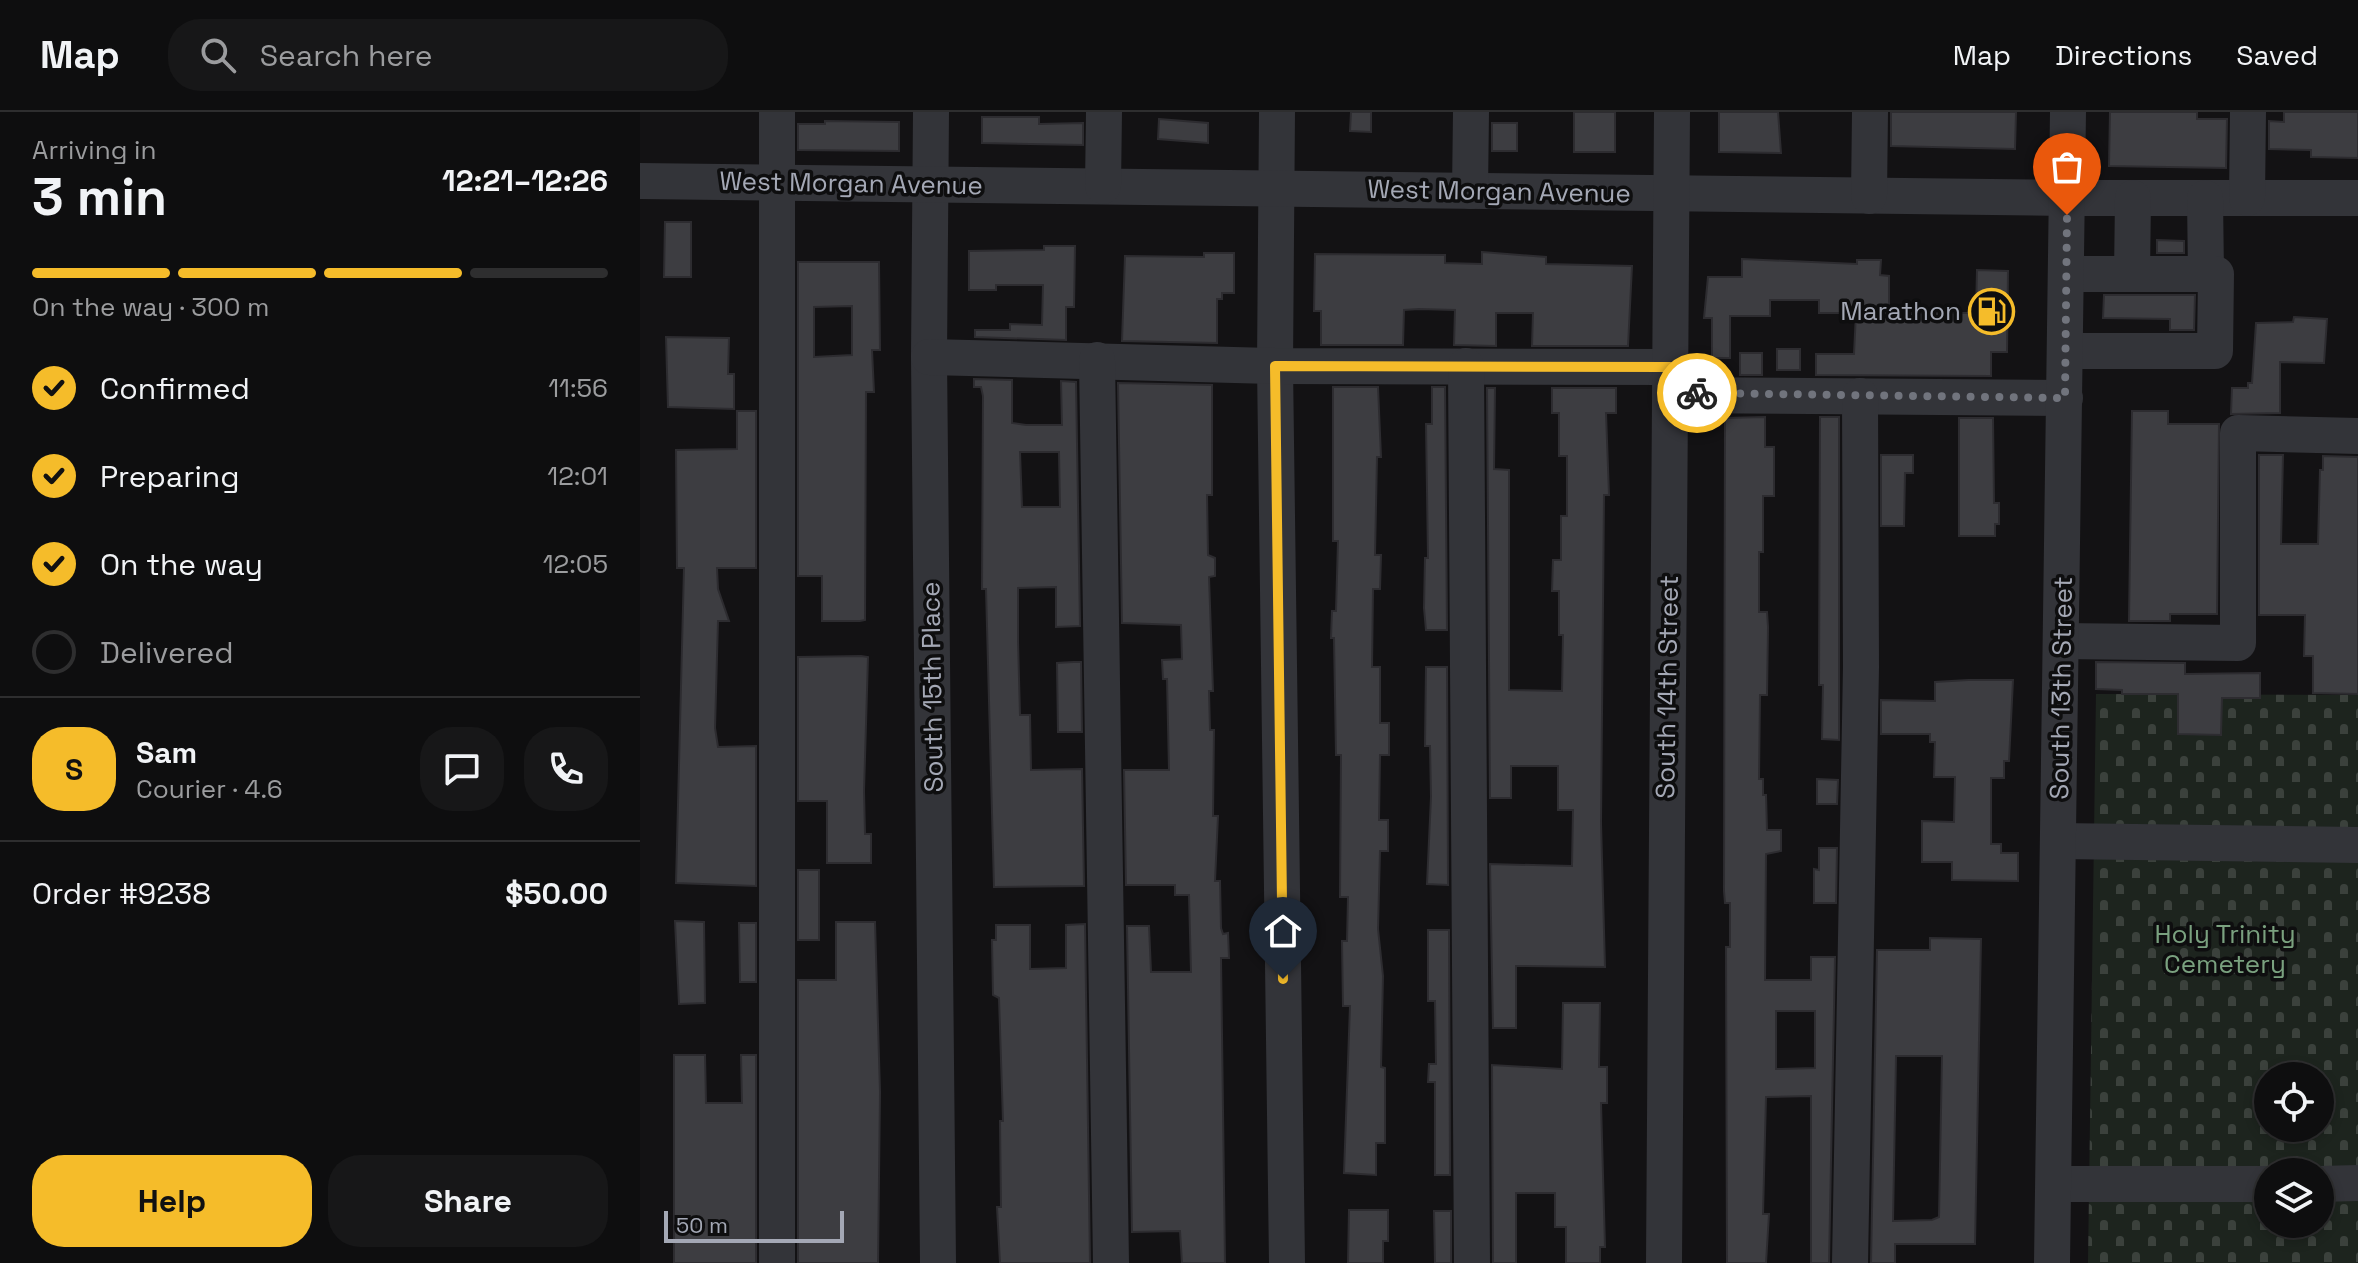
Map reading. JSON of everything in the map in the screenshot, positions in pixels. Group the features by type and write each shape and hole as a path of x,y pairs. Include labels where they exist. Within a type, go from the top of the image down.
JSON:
{"street":[{"path":"777,112 777,1263"},
{"name":"South 15th Place","path":"931,112 929,357 938,1263"},
{"path":"1103,186 1104,112"},
{"path":"1277,112 1275,366 1287,1263"},
{"path":"1470,191 1471,112"},
{"name":"South 14th Street","path":"1664,1263 1672,112"},
{"path":"1869,196 1870,112"},
{"name":"South 13th Street","path":"2052,1263 2068,112"},
{"path":"2247,198 2248,112"},
{"name":"West Morgan Avenue","path":"640,181 2067,198 2358,198"},
{"path":"2132,274 2133,198"},
{"path":"2205,198 2206,274"},
{"path":"2066,274 2216,274 2215,351 2066,351"},
{"path":"929,357 1275,366 1466,366 1860,396 2065,398"},
{"path":"1097,360 1111,1263"},
{"path":"1466,366 1472,1263"},
{"path":"1850,1263 1861,667 1860,396"},
{"path":"2061,641 2238,643 2238,433 2358,436"},
{"path":"2058,841 2358,845"},
{"path":"2334,1184 2358,1183"},
{"path":"2054,1184 2254,1184"}],"green space":[{"name":"Holy Trinity Cemetery","path":"2096,694 2358,695 2358,1263 2088,1263"}],"building":[{"path":"1351,112 1371,112 1371,132 1350,131"},
{"path":"1574,112 1615,112 1615,152 1574,152"},
{"path":"1719,112 1778,112 1781,153 1719,152"},
{"path":"1891,112 2016,112 2015,149 1891,146"},
{"path":"2110,112 2197,112 2197,119 2227,119 2226,168 2109,166"},
{"path":"2284,112 2358,112 2358,158 2311,157 2311,150 2269,149 2269,121 2284,122"},
{"path":"982,117 1039,117 1039,124 1083,123 1083,145 982,143"},
{"path":"1159,119 1208,123 1208,143 1158,139"},
{"path":"825,121 899,122 899,151 798,150 798,124 825,124"},
{"path":"1492,123 1517,123 1517,151 1492,151"},
{"path":"665,222 691,222 691,277 664,277"},
{"path":"2157,240 2184,241 2184,253 2157,253"},
{"path":"1044,246 1075,246 1074,307 1066,307 1066,340 975,337 975,330 1010,330 1010,324 1042,325 1043,285 996,285 996,290 969,290 969,251 1044,250"},
{"path":"1482,252 1546,257 1546,264 1632,266 1628,346 1532,346 1533,313 1496,313 1496,346 1454,345 1455,310 1419,309 1404,310 1403,345 1321,345 1321,311 1314,311 1315,254 1445,255 1445,263 1482,264"},
{"path":"1204,253 1234,253 1234,293 1222,293 1222,299 1217,299 1217,343 1122,341 1125,256 1204,257"},
{"path":"1742,259 1857,264 1857,260 1881,260 1880,275 1889,276 1889,313 1976,313 1977,270 2008,271 2007,352 1991,352 1991,376 1816,375 1816,354 1854,354 1856,313 1819,313 1819,300 1770,300 1770,316 1730,316 1730,358 1712,358 1712,318 1704,318 1708,277 1742,277"},
{"path":"798,262 879,262 880,350 872,350 874,392 866,392 865,620 822,621 822,576 798,576","holes":["852,306 852,355 814,357 814,307"]},
{"path":"2104,295 2195,295 2194,330 2170,330 2170,319 2103,318"},
{"path":"2294,317 2327,319 2324,363 2280,362 2280,413 2231,414 2232,388 2248,388 2248,383 2252,383 2256,323 2293,322"},
{"path":"666,337 729,338 728,374 734,374 734,409 668,407"},
{"path":"1777,349 1800,349 1800,370 1777,370"},
{"path":"1740,353 1762,353 1762,375 1740,375"},
{"path":"974,379 1012,380 1012,423 1062,425 1061,381 1076,382 1080,626 1056,627 1056,587 1018,588 1018,641 1020,715 1030,715 1031,770 1082,769 1084,886 994,887 986,589 982,589 983,396 981,387 974,387","holes":["1020,452 1059,452 1060,507 1022,507"]},
{"path":"1118,383 1212,385 1212,495 1207,495 1208,555 1215,558 1215,576 1209,577 1213,691 1209,691 1210,730 1214,730 1213,816 1218,816 1215,881 1220,881 1221,928 1223,934 1228,933 1229,958 1221,958 1225,1263 1182,1263 1180,1231 1132,1232 1127,926 1149,926 1151,972 1191,972 1189,895 1175,895 1175,885 1126,885 1124,770 1169,770 1167,679 1163,679 1162,660 1182,659 1181,625 1122,623"},
{"path":"1333,387 1378,387 1381,457 1377,457 1375,555 1381,555 1380,589 1373,589 1372,667 1380,667 1380,723 1389,723 1389,755 1380,755 1379,820 1388,820 1388,851 1380,851 1378,929 1383,976 1381,1067 1385,1068 1385,1143 1376,1143 1376,1175 1344,1173 1350,1006 1343,1006 1342,941 1347,941 1348,897 1340,897 1341,755 1336,755 1334,638 1331,638 1332,611 1336,611 1338,541 1333,541"},
{"path":"1432,387 1445,387 1447,630 1426,630 1424,608 1425,558 1428,558 1426,424 1432,424"},
{"path":"1487,388 1495,388 1494,469 1509,470 1509,690 1562,691 1563,635 1559,635 1559,591 1552,591 1553,560 1561,560 1561,516 1567,516 1567,456 1559,456 1559,413 1552,413 1552,388 1616,388 1616,413 1606,413 1609,495 1604,495 1601,823 1605,967 1516,966 1516,1028 1493,1028 1490,864 1572,866 1573,810 1558,810 1558,766 1511,766 1511,798 1490,798"},
{"path":"737,411 756,411 756,568 717,568 718,589 729,621 718,621 715,728 718,747 756,746 756,886 676,883 684,568 677,568 676,450 737,449"},
{"path":"2132,411 2168,411 2168,424 2219,424 2217,614 2170,614 2170,621 2129,621"},
{"path":"1765,417 1765,447 1774,447 1774,496 1763,496 1763,552 1759,552 1759,612 1767,612 1768,627 1767,695 1760,695 1759,779 1763,779 1763,795 1766,795 1767,830 1781,830 1781,851 1766,854 1765,980 1811,980 1811,957 1835,957 1829,1263 1811,1263 1811,1096 1766,1097 1763,1214 1769,1214 1766,1263 1727,1263 1726,947 1730,947 1730,903 1725,903 1724,891 1725,418","holes":["1776,1011 1815,1011 1815,1068 1776,1069"]},
{"path":"1820,417 1839,417 1839,740 1822,739 1823,685 1819,685"},
{"path":"1959,418 1993,418 1994,503 1999,503 1999,524 1995,524 1995,536 1959,536"},
{"path":"1881,455 1913,455 1913,473 1905,473 1904,526 1881,526"},
{"path":"2259,455 2283,455 2281,544 2318,544 2323,456 2358,457 2358,694 2313,693 2313,656 2304,656 2305,615 2259,615"},
{"path":"798,657 868,657 864,791 865,834 871,834 871,863 827,863 827,801 798,801"},
{"path":"1081,662 1082,732 1058,732 1057,663"},
{"path":"2096,662 2185,663 2185,674 2260,673 2260,698 2222,698 2221,735 2178,734 2178,694 2122,694 2122,690 2096,689"},
{"path":"1426,667 1447,667 1448,885 1427,884 1431,797 1430,746 1425,746"},
{"path":"2013,680 2009,761 2004,761 2004,778 1991,778 1991,844 2001,844 2001,853 2018,853 2018,881 1952,880 1952,862 1922,862 1922,821 1954,822 1955,777 1934,777 1935,742 1930,742 1930,734 1881,734 1881,700 1935,701 1935,682"},
{"path":"1817,779 1838,780 1837,804 1817,804"},
{"path":"1819,848 1837,848 1836,903 1814,903 1814,869 1819,870"},
{"path":"798,870 819,870 819,940 798,940"},
{"path":"675,921 704,922 705,1003 679,1004"},
{"path":"836,922 875,922 880,1092 878,1263 798,1263 798,980 836,980"},
{"path":"739,923 756,923 756,982 740,982"},
{"path":"1085,924 1090,1263 1000,1263 997,1207 1001,1207 1000,1121 1003,1121 999,998 993,995 992,940 996,940 996,925 1030,925 1030,969 1066,968 1066,925"},
{"path":"1428,930 1449,930 1450,1175 1435,1175 1435,1082 1428,1082 1429,1064 1436,1064 1435,1001 1428,1001"},
{"path":"1930,938 1981,939 1975,1244 1895,1244 1895,1263 1871,1263 1877,950 1930,950","holes":["1896,1056 1942,1056 1939,1217 1893,1221"]},
{"path":"1563,1003 1600,1003 1599,1067 1607,1067 1607,1103 1601,1103 1605,1247 1600,1247 1600,1263 1566,1263 1566,1227 1555,1227 1555,1193 1516,1193 1516,1263 1493,1263 1492,1065 1562,1069"},
{"path":"674,1055 705,1055 706,1103 742,1103 741,1055 756,1055 756,1263 674,1263"},
{"path":"1349,1210 1388,1210 1388,1241 1383,1241 1383,1263 1348,1263"},
{"path":"1434,1211 1451,1211 1451,1263 1435,1263"}],"way so far":[{"path":"1697,393 2065,398 2067,215"}],"place":[{"name":"Marathon","path":"1992,311"}],"route":[{"path":"1283,979 1275,366 1670,367 1670,395 1697,393"}]}
